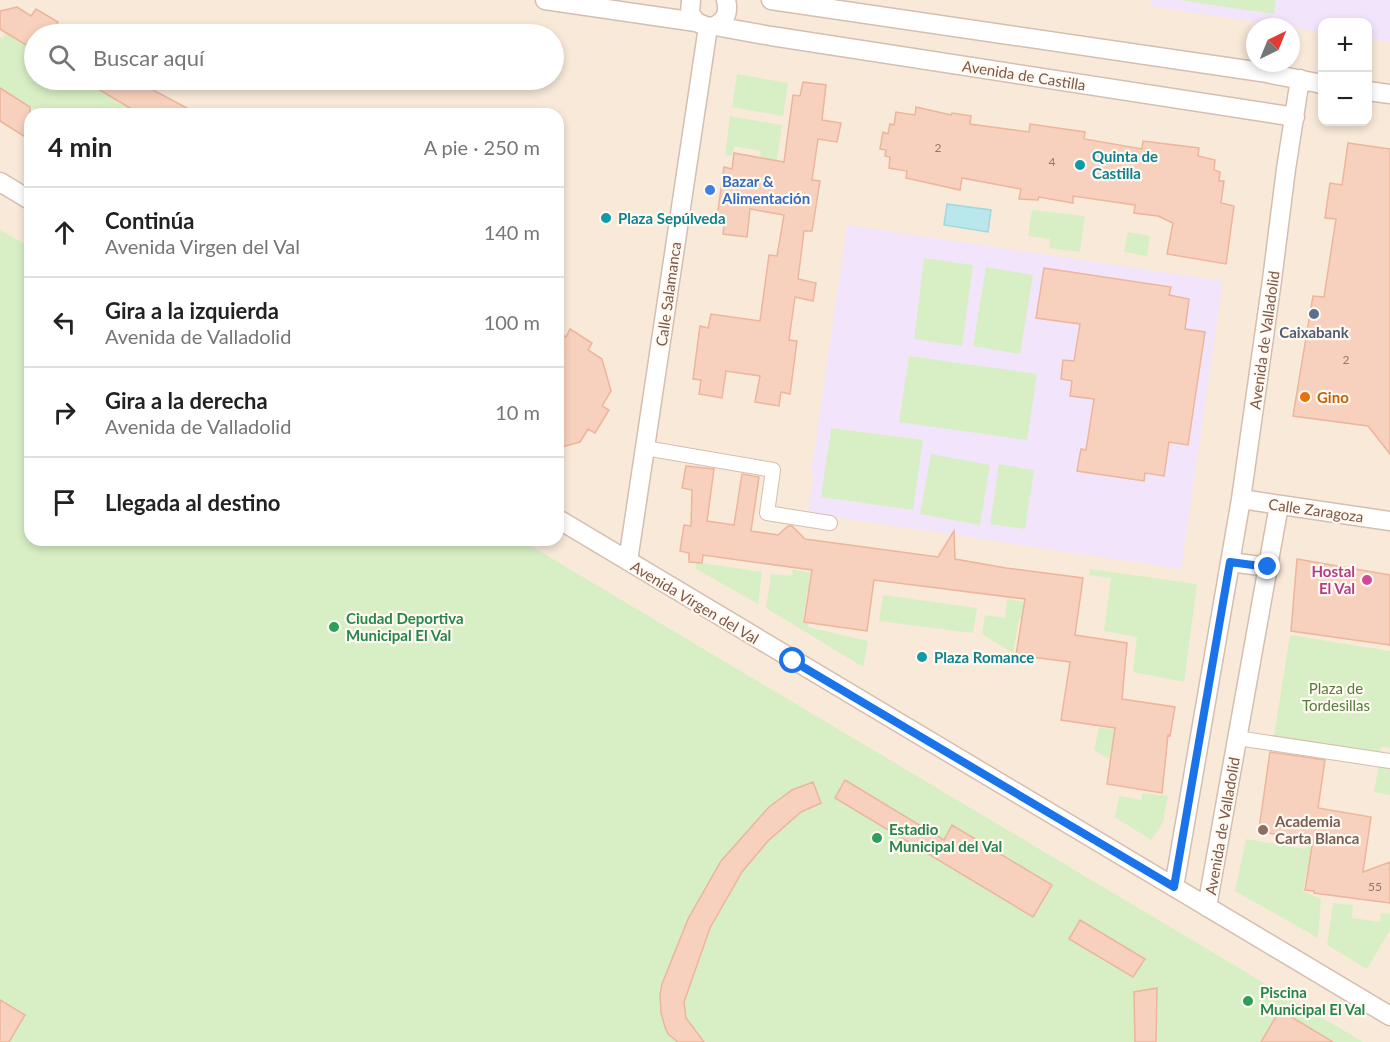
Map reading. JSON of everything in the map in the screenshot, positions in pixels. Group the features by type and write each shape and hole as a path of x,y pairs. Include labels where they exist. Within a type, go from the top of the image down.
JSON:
{"street":[{"name":"Avenida de Castilla","path":"545,0 1295,117"},
{"path":"691,0 690,13 706,25 726,15 728,11 726,0"},
{"path":"771,0 1247,70 1318,83"},
{"name":"Calle Salamanca","path":"628,561 706,25"},
{"path":"1295,117 1300,80"},
{"path":"1372,92 1390,94"},
{"name":"Avenida de Valladolid","path":"1174,887 1241,500 1295,117"},
{"path":"0,182 24,196"},
{"path":"645,448 773,470 767,513 830,523"},
{"name":"Calle Zaragoza","path":"1241,500 1390,521"},
{"name":"Avenida de Valladolid","path":"1207,907 1279,505"},
{"name":"Avenida Virgen del Val","path":"564,523 1390,1016"},
{"path":"1230,562 1268,567"},
{"path":"1237,738 1390,761"}],"shaded area":[{"path":"0,0 1390,0 1390,1042 0,1042"},
{"path":"1151,0 1390,0 1390,42 1372,40 1372,18 1318,18 1318,31 1300,29 1300,18 1246,18 1246,21 1150,6"},
{"path":"847,225 1223,281 1181,569 808,513 814,475 811,474"}],"green space":[{"path":"1179,0 1276,0 1274,14"},
{"path":"6,33 11,36 13,33 24,44 24,90 100,90 131,108 33,108 20,100 11,100 13,96 0,89 0,37 3,38"},
{"path":"737,74 788,83 783,116 732,107"},
{"path":"730,116 782,125 774,181 758,178 761,151 734,146 732,156 725,155"},
{"path":"1032,210 1085,216 1080,252 1049,248 1050,239 1028,236"},
{"name":"Ciudad Deportiva Municipal El Val","path":"0,230 24,244 24,546 531,546 1363,1042 0,1042"},
{"path":"1128,232 1150,236 1147,256 1124,252"},
{"path":"924,258 973,265 962,346 914,339"},
{"path":"986,267 1033,275 1020,354 973,346"},
{"path":"909,356 1037,374 1027,440 899,422"},
{"path":"831,428 923,440 913,510 821,497"},
{"path":"931,454 990,465 980,525 920,514"},
{"path":"999,464 1034,470 1025,529 990,524"},
{"path":"696,562 762,572 758,604 696,569"},
{"path":"793,569 825,576 828,595 807,591 803,622 809,624 808,627 868,641 863,667 766,608 771,574 792,576"},
{"path":"1090,569 1197,584 1184,682 1133,672 1137,637 1104,631 1111,578 1089,575"},
{"path":"883,595 977,608 973,633 879,621"},
{"path":"1007,599 1042,604 1041,622 1019,619 1013,653 982,634 985,615 1005,618"},
{"name":"Plaza de Tordesillas","path":"1290,635 1390,651 1390,748 1381,746 1380,756 1273,742"},
{"path":"1099,727 1135,733 1113,748 1109,759 1094,750"},
{"path":"1379,764 1390,765 1390,795 1374,792"},
{"path":"1143,793 1168,796 1163,822 1151,840 1115,817 1119,796 1141,800"},
{"path":"1246,839 1305,849 1310,839 1330,841 1328,860 1310,858 1303,891 1321,899 1318,938 1235,891"},
{"path":"1333,903 1353,905 1352,918 1380,922 1381,913 1390,914 1390,930 1367,969 1327,945"}],"water":[{"path":"947,204 991,210 988,232 944,225"}],"building":[{"path":"17,7 31,16 36,9 58,22 57,24 24,24 24,44 0,29 0,11"},
{"path":"803,82 826,85 822,120 841,123 837,142 818,139 812,180 820,181 812,231 804,231 798,279 816,283 813,301 795,297 789,340 797,341 790,394 781,392 779,406 755,402 760,376 726,371 722,398 699,394 701,380 693,379 700,326 708,328 711,314 760,321 769,255 777,256 784,215 750,209 747,237 723,234 725,220 717,218 724,167 732,169 734,153 784,162 793,95 800,96"},
{"path":"0,88 30,107 24,108 24,136 0,121"},
{"path":"100,90 153,90 187,108 130,108"},
{"name":"Quinta de Castilla","path":"916,107 951,115 952,113 971,116 970,124 1029,132 1030,124 1085,132 1084,139 1142,149 1143,141 1199,148 1198,156 1215,160 1214,170 1220,172 1219,181 1224,181 1221,203 1234,206 1226,264 1167,254 1173,223 1158,216 1134,213 1135,205 1073,196 1073,203 1039,197 1038,200 1019,199 1021,189 962,178 960,190 906,178 907,171 889,168 890,157 885,156 886,150 880,149 883,132 888,134 890,124 894,125 896,112 915,115"},
{"path":"1348,143 1390,149 1390,454 1368,426 1293,416 1313,296 1324,297 1336,219 1325,218 1330,183 1342,185"},
{"path":"1044,268 1171,287 1169,295 1189,299 1185,329 1205,332 1188,445 1169,442 1164,476 1145,473 1144,481 1077,471 1081,449 1086,450 1094,399 1070,396 1072,381 1061,379 1063,360 1074,361 1080,324 1036,318"},
{"path":"570,329 592,343 588,350 602,359 611,391 602,406 609,410 595,433 588,429 580,442 564,446 564,336 566,337"},
{"path":"686,466 714,469 707,521 734,525 742,474 759,477 751,531 778,535 788,526 792,526 805,539 938,557 954,531 955,559 1083,578 1075,635 1127,643 1122,699 1175,707 1170,736 1168,735 1162,793 1107,784 1115,728 1061,720 1070,662 1016,655 1025,599 874,580 867,631 804,622 812,570 703,555 702,563 689,562 689,553 680,551 684,525 691,526 692,490 682,488"},
{"path":"1297,559 1390,575 1390,645 1291,631"},
{"path":"1270,752 1325,760 1318,808 1371,817 1363,872 1390,862 1390,903 1305,890 1313,840 1268,833 1269,831 1259,829"},
{"path":"845,780 944,840 952,825 1052,885 1033,917 835,798"},
{"path":"813,782 821,803 801,812 768,841 742,872 710,928 684,1002 686,1018 704,1042 678,1042 668,1034 665,1027 660,995 662,984 688,919 721,861 769,807 792,790"},
{"path":"1080,920 1145,959 1133,977 1069,939"},
{"path":"1157,988 1156,1042 1135,1042 1134,992"},
{"path":"0,1000 25,1015 9,1042 0,1042"},
{"path":"1280,1010 1333,1042 1261,1042"}],"place":[{"name":"Quinta de Castilla","path":"1080,165"},
{"name":"Bazar & Alimentación","path":"710,190"},
{"name":"Plaza Sepúlveda","path":"606,218"},
{"name":"Caixabank","path":"1314,314"},
{"name":"Gino","path":"1305,397"},
{"name":"Hostal El Val","path":"1367,580"},
{"name":"Ciudad Deportiva Municipal El Val","path":"334,627"},
{"name":"Plaza Romance","path":"922,657"},
{"name":"Academia Carta Blanca","path":"1263,830"},
{"name":"Estadio Municipal del Val","path":"877,838"},
{"name":"Piscina Municipal El Val","path":"1248,1001"}],"route":[{"path":"793,661 1174,887 1230,562 1268,567"}]}
